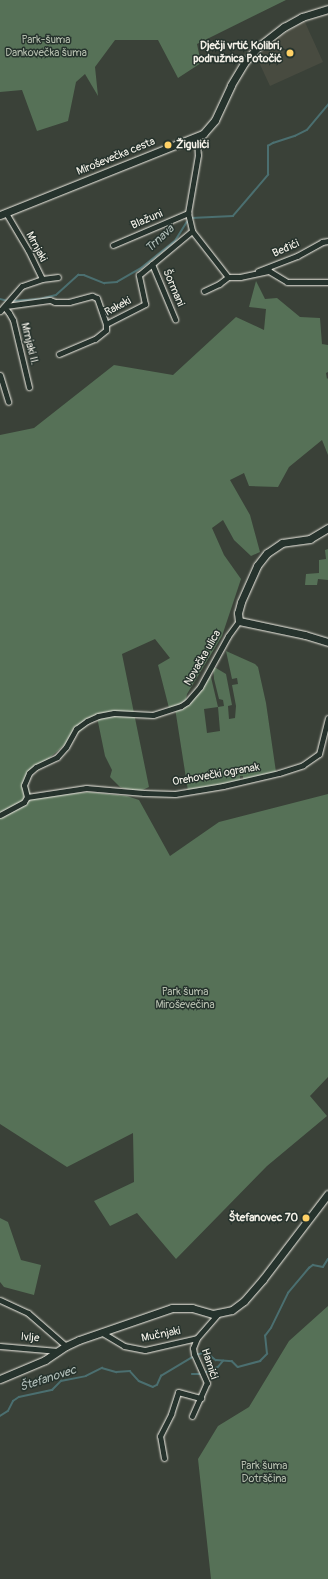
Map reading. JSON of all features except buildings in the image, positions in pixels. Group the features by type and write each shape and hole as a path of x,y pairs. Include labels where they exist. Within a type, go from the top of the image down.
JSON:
{"street":[{"name":"Miroševečka cesta","path":"3,214 203,134 215,120 230,85 244,63 258,47 296,21 328,9"},
{"path":"196,138 198,155 188,214 192,231 228,277"},
{"name":"Mrnjaki","path":"3,214 28,250 42,280 22,286 6,305"},
{"name":"Blažuni","path":"113,245 188,214"},
{"name":"Rakeki","path":"59,354 95,339 106,330 106,324 145,304 139,274 192,231"},
{"name":"Beđići","path":"252,274 297,256 322,242 328,241"},
{"name":"Šormani","path":"152,264 175,319"},
{"path":"204,291 219,284 228,277 240,277 269,271 287,282 328,282"},
{"path":"42,280 58,277"},
{"path":"6,305 50,300 55,302 69,302 92,296 97,298 106,324"},
{"name":"Mrnjaki II.","path":"6,305 12,320 29,387"},
{"path":"0,375 8,402"},
{"name":"Novačka ulica","path":"27,797 24,785 29,773 36,767 57,756 66,747 76,729 87,721 114,713 153,715 181,706 187,702 200,687 228,636 239,621 238,613 241,602 257,566 267,553 282,543 310,539 328,528"},
{"path":"239,621 306,635 328,642"},
{"name":"Orehovečki ogranak","path":"27,797 86,788 175,794 223,786 279,773 303,765 319,754 328,718"},
{"path":"0,815 18,806 27,797"},
{"path":"0,1379 45,1360 66,1346 143,1316 179,1306 218,1314 232,1310 244,1301 263,1279 328,1194"},
{"path":"0,1300 28,1314 66,1346"},
{"name":"Mučnjaki","path":"101,1332 124,1346 145,1350 197,1338 218,1314"},
{"name":"Hamići","path":"192,1416 207,1383 194,1355 193,1348 197,1338"},
{"name":"Ivlje","path":"0,1346 58,1351"},
{"path":"164,1458 160,1436 171,1414 178,1392 201,1398"}],"shaded area":[{"name":"Dječji vrtić Kolibri, podružnica Potočić","path":"304,20 323,62 270,86 257,58 265,48 264,47"}],"green space":[{"name":"Park-šuma Dankovečka šuma","path":"0,0 286,0 197,44 201,63 178,78 158,40 115,40 95,67 98,96 85,74 76,82 68,121 37,131 22,90 0,92"},
{"name":"Park šuma Miroševečina","path":"256,281 265,299 277,298 300,317 320,318 322,344 328,345 328,372 326,373 327,379 328,378 328,455 322,440 289,467 278,487 249,486 244,473 230,480 250,515 260,552 251,556 234,540 223,520 212,528 224,555 241,579 222,636 187,694 185,704 210,673 218,707 224,706 223,700 219,699 214,679 213,667 226,674 232,705 228,706 229,719 235,718 236,706 232,685 238,684 237,678 232,679 226,651 255,664 258,667 266,703 276,772 243,780 243,776 240,776 240,781 188,791 175,708 169,708 158,665 170,658 155,639 122,654 149,787 136,793 120,787 110,777 112,770 105,756 97,717 25,779 32,797 89,792 127,796 139,800 170,856 219,822 328,794 328,1077 310,1096 327,1116 267,1166 176,1259 137,1213 110,1226 94,1201 134,1182 133,1133 67,1167 0,1124 0,435 34,428 114,365 173,375 236,317 264,330 266,309 249,307","holes":["218,707 220,731 207,733 204,709"]},
{"path":"328,549 328,580 318,579 317,585 305,585 306,574 319,573 319,560 326,559 325,550"},
{"path":"0,1218 8,1222 21,1260 41,1265 34,1295 4,1287 0,1282"},
{"name":"Park šuma Dotrščina","path":"328,1306 328,1579 211,1579 198,1459 218,1426 249,1407 289,1341"}],"waterway":[{"name":"Trnava","path":"12,301 40,299 56,295 78,275 84,275 104,283 117,282 141,268 175,241 191,218 233,216 268,175 268,146 307,130 328,105"},
{"name":"Trnava","path":"0,299 8,301"},
{"name":"Štefanovec","path":"196,1355 206,1352 216,1360 232,1361 238,1367 260,1361 267,1354 265,1336 271,1328 288,1293 309,1268 313,1265 323,1267 328,1259"},
{"name":"Štefanovec","path":"0,1416 8,1411 13,1401 19,1397 52,1390 61,1381 86,1376 102,1368 116,1372 130,1371 139,1381 153,1387 157,1385 161,1376 193,1357"},
{"path":"192,1374 202,1374 218,1367 223,1361"}],"place":[{"name":"Dječji vrtić Kolibri, podružnica Potočić","path":"290,53"},
{"name":"Žigulići","path":"168,145"},
{"name":"Štefanovec 70","path":"306,1218"}]}
